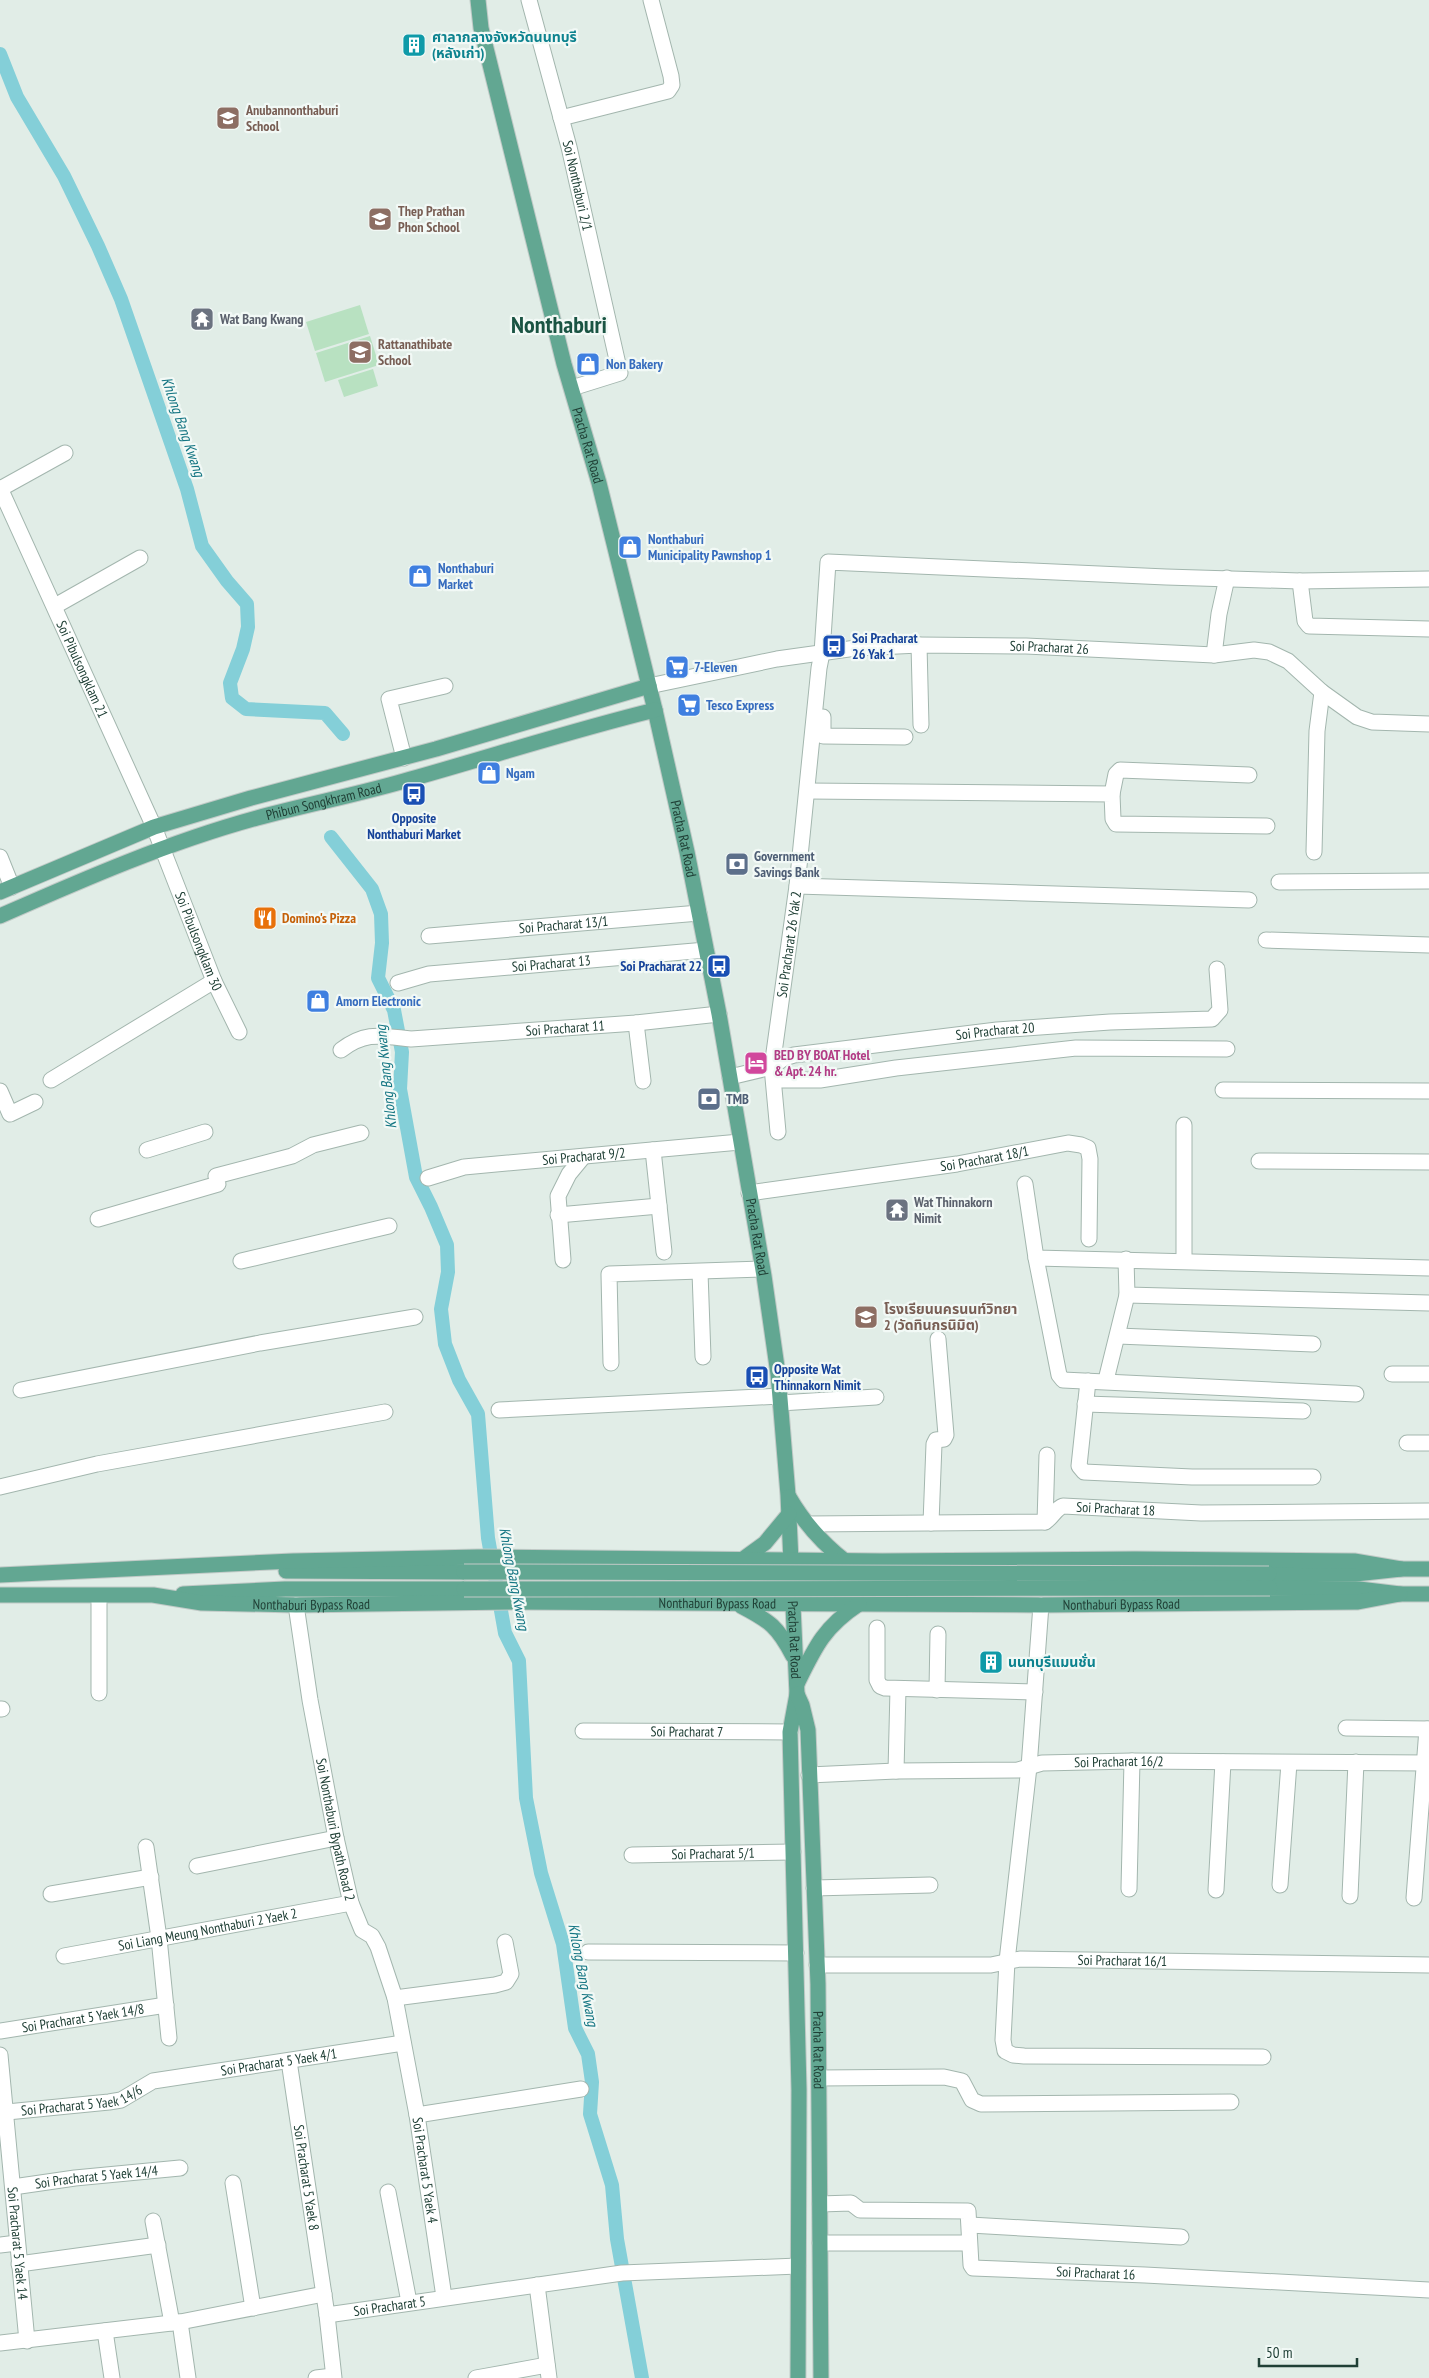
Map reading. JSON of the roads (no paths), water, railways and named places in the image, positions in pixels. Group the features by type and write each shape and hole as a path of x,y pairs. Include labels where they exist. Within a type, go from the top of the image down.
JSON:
{"main road":[{"name":"Pracha Rat Road","path":"478,0 483,37 564,364 598,483 655,710 699,913 730,1077 762,1269 780,1399 788,1495 792,1559 794,1659 797,1689 806,1716 817,1965 821,2378"},
{"name":"Phibun Songkhram Road","path":"6,889 154,827 251,798 404,758 649,686"},
{"name":"Phibun Songkhram Road","path":"0,916 126,862 257,818 409,780 655,710"},
{"path":"788,1495 823,1544 846,1561"},
{"path":"743,1559 765,1543 789,1514"},
{"name":"Nonthaburi Bypass Road","path":"0,1575 293,1561 478,1557 846,1561 1135,1559 1354,1561 1401,1569"},
{"path":"712,1559 729,1568 735,1583 731,1598 717,1604"},
{"path":"882,1561 869,1569 866,1586 872,1598 886,1604"},
{"name":"Nonthaburi Bypass Road","path":"179,1567 293,1571 1269,1581 1400,1594 1429,1594"},
{"name":"Nonthaburi Bypass Road","path":"0,1595 153,1595 286,1589 1269,1581 1401,1569 1429,1569"},
{"name":"Nonthaburi Bypass Road","path":"153,1595 202,1603 513,1602 737,1605 1041,1605 1358,1602 1400,1594"},
{"path":"797,1689 812,1652 826,1631 840,1617 859,1604"},
{"path":"737,1605 770,1622 784,1638 794,1659"},
{"name":"Pracha Rat Road","path":"797,1689 790,1732 799,2090 798,2378"}],"street":[{"name":"Soi Nonthaburi 2/1","path":"529,0 561,118 620,373 572,388"},
{"path":"561,118 668,91 672,85 671,76 651,0"},
{"path":"0,489 65,453"},
{"name":"Soi Pibulsongklam 21","path":"0,489 55,606 163,849"},
{"path":"55,606 140,558"},
{"path":"820,660 828,562 1027,572 1300,581 1429,579"},
{"path":"1214,654 1219,614 1227,578"},
{"path":"1300,581 1305,621 1309,626 1429,629"},
{"path":"919,645 922,726"},
{"name":"Soi Pracharat 26","path":"649,686 777,659 820,660 856,648 919,645 1026,646 1214,654 1254,650 1269,652 1288,661 1322,692 1357,717 1372,722 1429,724"},
{"name":"Soi Pracharat 26 Yak 2","path":"778,1132 773,1073 818,715 820,660"},
{"path":"404,758 389,699 445,686"},
{"path":"823,690 818,715 823,736 904,737"},
{"path":"1314,852 1317,731 1322,692"},
{"path":"1250,775 1120,770 1116,774 1112,794 1113,819 1116,824 1267,826"},
{"path":"808,790 1112,794"},
{"name":"Soi Pibulsongklam 30","path":"163,849 214,981 238,1032"},
{"path":"0,857 6,889"},
{"path":"1279,882 1429,882"},
{"path":"797,886 1249,900"},
{"name":"Soi Pracharat 13/1","path":"429,936 699,913"},
{"path":"1266,940 1429,945"},
{"name":"Soi Pracharat 13","path":"398,983 430,974 706,950"},
{"name":"Soi Pracharat 20","path":"730,1077 773,1073 784,1058 794,1055 997,1030 1110,1022 1212,1019 1220,1010 1217,970"},
{"path":"51,1080 214,981"},
{"name":"Soi Pracharat 11","path":"341,1050 356,1039 375,1036 411,1039 636,1023 718,1014"},
{"path":"636,1023 643,1081"},
{"path":"773,1073 820,1080 896,1068 1076,1048 1227,1049"},
{"path":"1223,1090 1384,1089 1429,1091"},
{"path":"0,1090 5,1116 35,1102"},
{"path":"1184,1125 1184,1260"},
{"path":"147,1150 205,1132"},
{"path":"98,1219 292,1156 313,1145 361,1134"},
{"name":"Soi Pracharat 9/2","path":"428,1178 464,1167 740,1142"},
{"name":"Soi Pracharat 18/1","path":"749,1192 844,1181 958,1164 1068,1143 1088,1148 1090,1159 1089,1239"},
{"path":"653,1150 664,1252"},
{"path":"563,1260 558,1196 569,1174 583,1157"},
{"path":"1259,1161 1429,1162"},
{"path":"1025,1184 1036,1258 1059,1375 1067,1380 1106,1380 1356,1394"},
{"path":"558,1215 659,1206"},
{"path":"241,1261 389,1226"},
{"path":"1036,1258 1184,1260 1429,1268"},
{"path":"1106,1380 1127,1295 1126,1259"},
{"path":"611,1363 609,1274 762,1269"},
{"path":"700,1272 703,1356"},
{"path":"1127,1295 1429,1303"},
{"path":"21,1390 260,1343 415,1317"},
{"path":"1118,1336 1313,1344"},
{"path":"931,1523 934,1444 936,1440 944,1439 946,1435 938,1339"},
{"path":"1392,1374 1429,1374"},
{"path":"1088,1380 1079,1466 1084,1472 1192,1476 1313,1477"},
{"path":"499,1410 876,1397"},
{"path":"1085,1404 1303,1412"},
{"path":"0,1487 97,1464 385,1412"},
{"path":"1407,1443 1429,1442"},
{"path":"808,1524 1045,1522 1047,1455"},
{"name":"Soi Pracharat 18","path":"1045,1522 1051,1518 1057,1508 1063,1506 1201,1513 1351,1513 1429,1510"},
{"path":"99,1596 100,1693"},
{"name":"Soi Nonthaburi Bypath Road 2","path":"296,1604 310,1700 336,1838 351,1903 362,1930 372,1936 378,1947 395,1998 403,2043"},
{"path":"1041,1605 1029,1767 1007,1961 1003,2040 1006,2051 1013,2055 1263,2057"},
{"path":"877,1628 878,1680 880,1686 898,1689 1035,1692"},
{"path":"937,1690 938,1634"},
{"path":"896,1771 898,1689"},
{"path":"1346,1728 1428,1729 1414,1898"},
{"name":"Soi Pracharat 7","path":"584,1731 790,1732"},
{"path":"1129,1889 1132,1761"},
{"name":"Soi Pracharat 16/2","path":"809,1775 896,1771 1018,1770 1042,1763 1132,1761 1426,1763"},
{"path":"1216,1890 1223,1762"},
{"path":"1350,1896 1356,1762"},
{"path":"1280,1886 1290,1763"},
{"path":"197,1866 336,1838"},
{"path":"146,1847 159,1938 169,2038"},
{"name":"Soi Pracharat 5/1","path":"632,1855 793,1852"},
{"path":"51,1894 150,1877"},
{"path":"814,1888 930,1885"},
{"name":"Soi Liang Meung Nonthaburi 2 Yaek 2","path":"64,1956 351,1903"},
{"path":"395,1998 506,1982 512,1974 505,1942"},
{"path":"588,1952 796,1953"},
{"name":"Soi Pracharat 16/1","path":"817,1965 990,1965 1020,1959 1429,1965"},
{"name":"Soi Pracharat 5 Yaek 14/8","path":"0,2031 166,2005"},
{"name":"Soi Pracharat 5 Yaek 4/1","path":"153,2081 403,2043"},
{"name":"Soi Pracharat 5 Yaek 4","path":"403,2043 417,2115 444,2297"},
{"name":"Soi Pracharat 5 Yaek 14","path":"0,2055 7,2112 6,2168 13,2187 16,2243 27,2341"},
{"name":"Soi Pracharat 5 Yaek 8","path":"289,2061 324,2294"},
{"path":"819,2078 944,2076 962,2081 972,2100 982,2104 1231,2102"},
{"name":"Soi Pracharat 5 Yaek 14/6","path":"7,2112 121,2100 153,2081"},
{"path":"417,2115 582,2089"},
{"name":"Soi Pracharat 5 Yaek 14/4","path":"13,2187 75,2178 180,2168"},
{"path":"233,2183 253,2308"},
{"path":"388,2192 409,2302"},
{"path":"820,2204 852,2203 860,2210 966,2210 969,2213 970,2225 1180,2237"},
{"path":"153,2221 188,2378"},
{"name":"Soi Pracharat 16","path":"970,2225 969,2243 971,2265 973,2268 1154,2275 1429,2290"},
{"path":"0,2245 16,2243"},
{"path":"820,2243 969,2243"},
{"path":"19,2264 158,2245"},
{"name":"Soi Pracharat 5","path":"327,2315 627,2272 798,2266"},
{"path":"476,2378 548,2372 537,2285"},
{"path":"0,2344 176,2322 324,2294 334,2377 316,2378"},
{"path":"105,2331 112,2378"}],"waterway":[{"name":"Khlong Bang Kwang","path":"0,54 17,97 64,176 121,299 187,489 202,546 227,581 247,604 248,627 243,649 230,683 232,698 246,709 325,713 343,734"},
{"name":"Khlong Bang Kwang","path":"331,837 372,889 381,914 382,943 378,978 394,1010 402,1052 400,1089 416,1177 447,1245 448,1272 441,1309 445,1344 459,1380 478,1414 488,1538 505,1633 519,1661 526,1798 541,1873 563,1944 575,2028 588,2054 592,2082 590,2114 612,2185 617,2239 642,2378"}],"place":[{"name":"ศาลากลางจังหวัดนนทบุรี (หลังเก่า)","path":"414,45"},
{"name":"Anubannonthaburi School","path":"228,118"},
{"name":"Thep Prathan Phon School","path":"380,219"},
{"name":"Wat Bang Kwang","path":"202,319"},
{"name":"Rattanathibate School","path":"360,352"},
{"name":"Non Bakery","path":"588,364"},
{"name":"Nonthaburi Municipality Pawnshop 1","path":"630,547"},
{"name":"Nonthaburi Market","path":"420,576"},
{"name":"Soi Pracharat 26 Yak 1","path":"834,646"},
{"name":"7-Eleven","path":"677,667"},
{"name":"Tesco Express","path":"689,705"},
{"name":"Ngam","path":"489,773"},
{"name":"Opposite Nonthaburi Market","path":"414,794"},
{"name":"Government Savings Bank","path":"737,864"},
{"name":"Domino's Pizza","path":"265,918"},
{"name":"Soi Pracharat 22","path":"719,966"},
{"name":"Amorn Electronic","path":"318,1001"},
{"name":"BED BY BOAT Hotel & Apt. 24 hr.","path":"756,1063"},
{"name":"TMB","path":"709,1099"},
{"name":"Wat Thinnakorn Nimit","path":"897,1210"},
{"name":"โรงเรียนนครนนท์วิทยา 2 (วัดทินกรนิมิต)","path":"866,1317"},
{"name":"Opposite Wat Thinnakorn Nimit","path":"757,1377"},
{"name":"นนทบุรีแมนชั่น","path":"991,1662"}],"district":[{"name":"Nonthaburi","path":"559,325"}]}
